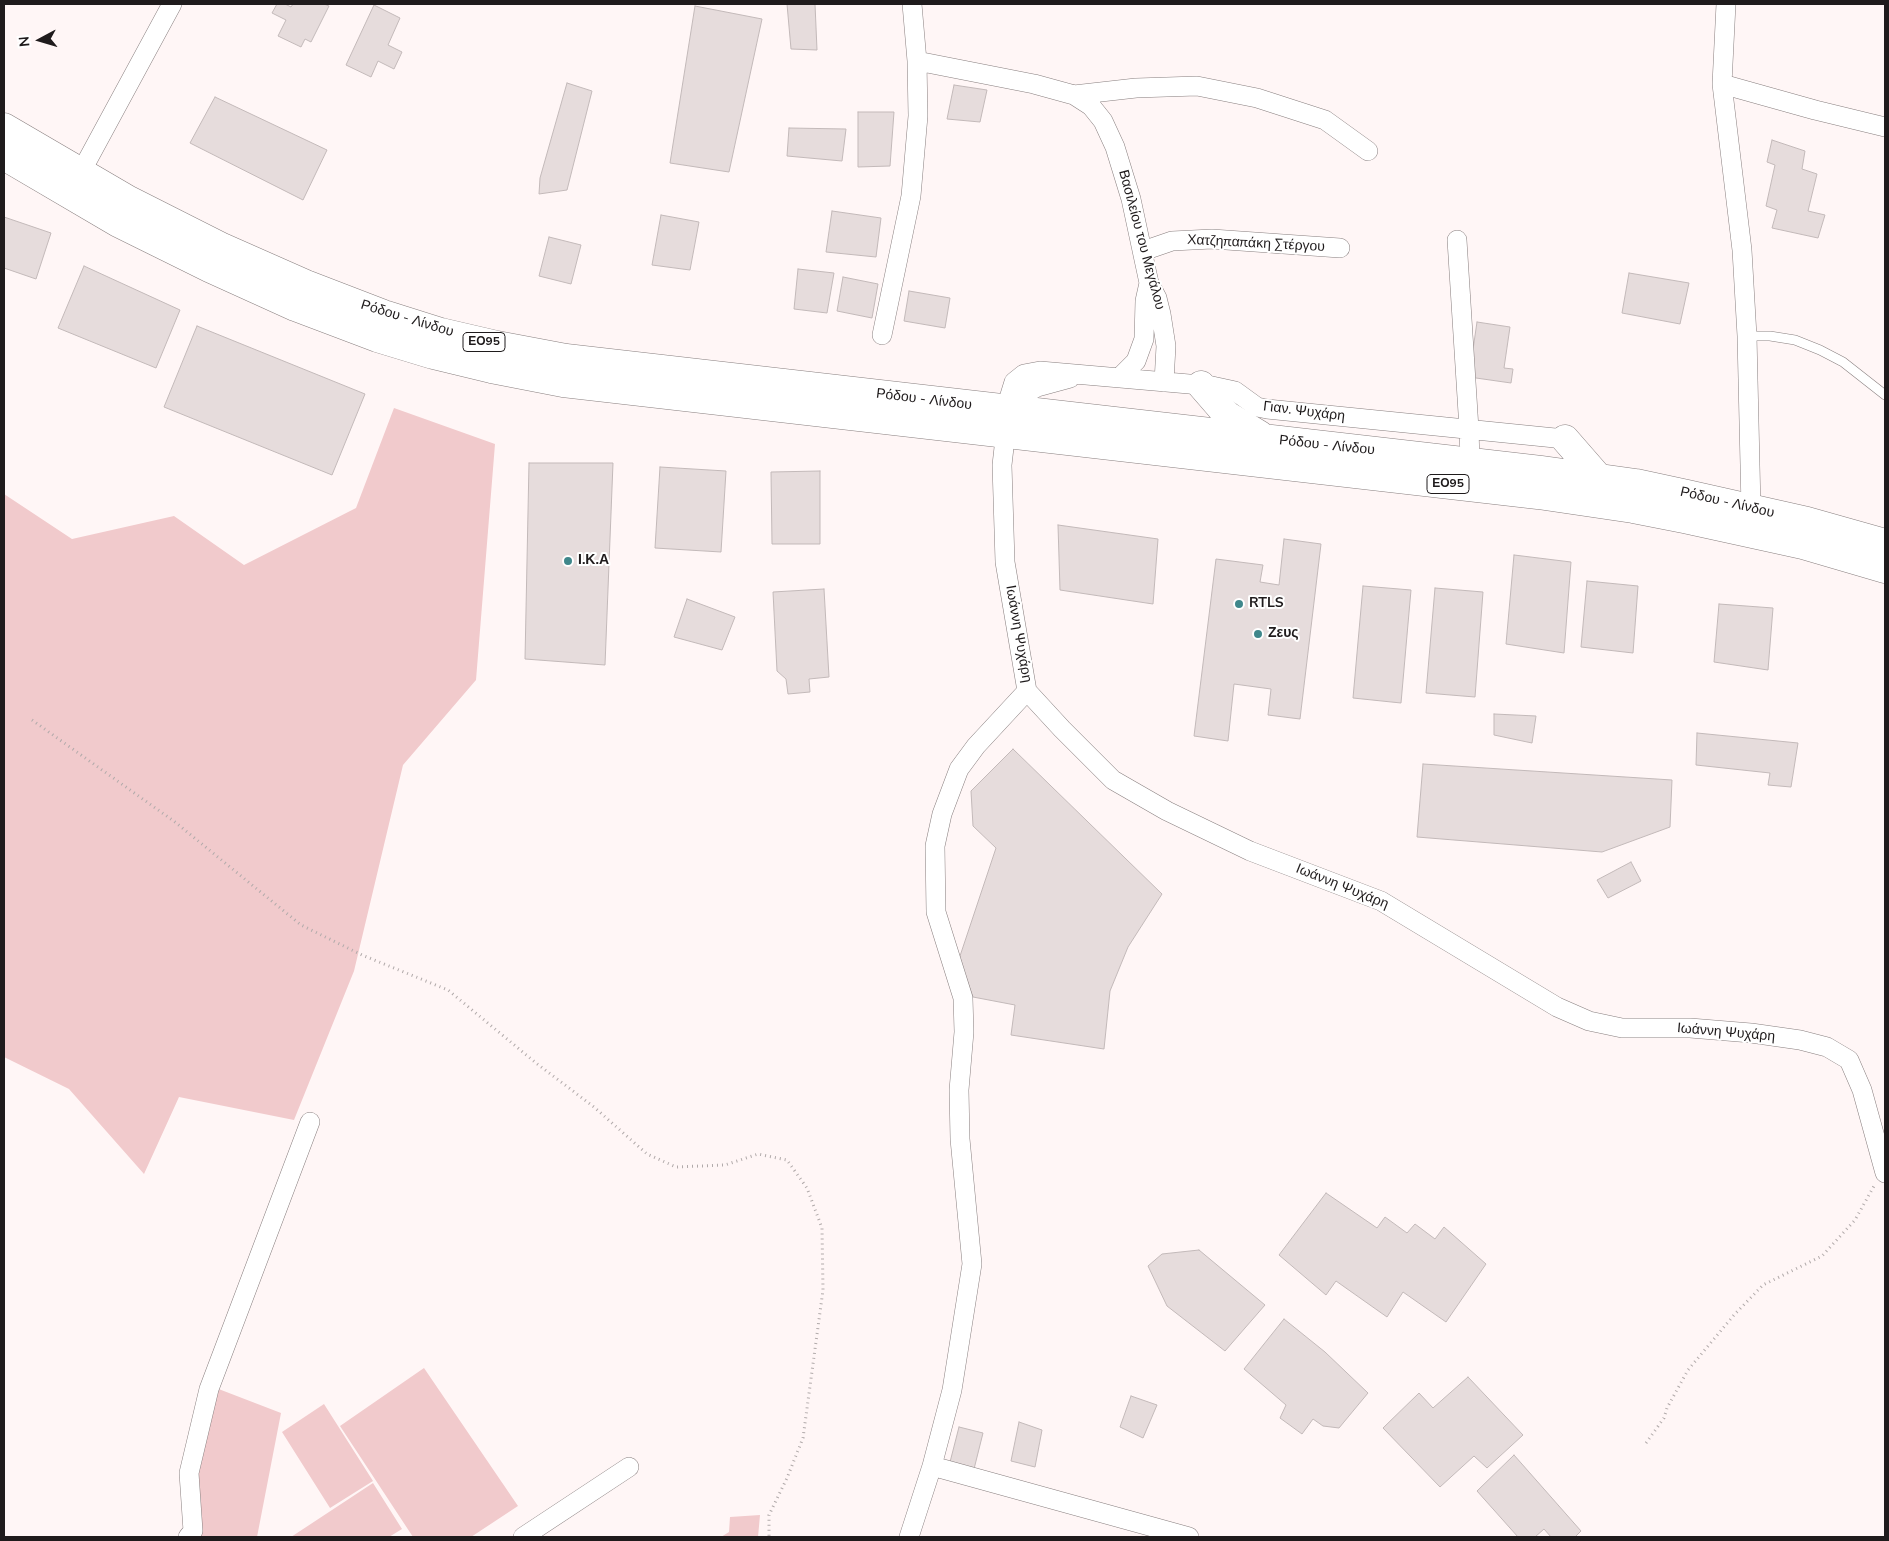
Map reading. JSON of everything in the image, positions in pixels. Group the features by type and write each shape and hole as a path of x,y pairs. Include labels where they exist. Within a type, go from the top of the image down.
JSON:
{"main road":[{"name":"Ρόδου - Λίνδου","path":"4,127 129,200 195,233 346,300 441,332 566,358 1006,422 1633,509 1804,545 1885,569"},
{"name":"Ρόδου - Λίνδου","path":"4,156 118,223 209,268 336,324 434,355 491,369 563,383 1006,422 1268,439 1470,461 1653,487 1807,521 1885,542"},
{"path":"1201,385 1227,415 1268,439"},
{"path":"1565,439 1599,478"}],"street":[{"path":"81,172 172,4"},
{"path":"882,335 911,196 918,116 917,61 912,4"},
{"path":"1726,4 1722,84 1742,250 1747,336 1750,508"},
{"name":"Βασιλείου του Μεγάλου","path":"917,61 1034,84 1074,95 1091,106 1103,121 1115,147 1131,198 1149,283 1157,298 1166,346 1164,382"},
{"path":"1722,84 1885,127"},
{"path":"1074,95 1136,88 1197,86 1257,98 1326,120 1368,151"},
{"name":"Χατζηπαπάκη Στέργου","path":"1143,251 1172,241 1212,239 1340,248"},
{"path":"1457,240 1470,429 1470,461"},
{"path":"1120,377 1136,361 1144,339 1145,301 1149,283"},
{"name":"Γιαν. Ψυχάρη","path":"1006,422 1020,397 1037,387 1068,379 1095,375 1201,385 1235,391 1262,408 1565,439"},
{"name":"Ιωάννη Ψυχάρη","path":"1006,422 1002,465 1005,562 1027,691 1113,780 1167,811 1250,851 1382,900 1557,1007 1589,1021 1622,1028 1690,1028 1751,1034 1800,1040 1827,1047 1849,1060 1862,1090 1884,1170"},
{"path":"909,1537 932,1466 952,1390 972,1264 960,1139 959,1090 964,1032 963,998 936,912 935,846 942,814 959,769 976,746 1027,691"},
{"path":"188,1537 192,1531 189,1473 209,1390 310,1122"},
{"path":"932,1466 1188,1537"},
{"path":"523,1537 629,1467"}],"lane":[{"path":"1747,336 1770,336 1794,340 1820,350 1843,362 1885,395"}],"path":[{"path":"32,720 175,822 301,926 362,955 448,990 536,1063 594,1106 646,1154 676,1167 726,1164 758,1154 787,1160 808,1188 822,1228 823,1290 803,1438 787,1478 769,1515 769,1537"},
{"path":"1646,1443 1664,1418 1667,1408 1698,1356 1763,1285 1822,1256 1855,1220 1884,1170"}],"shaded area":[{"path":"394,408 495,444 476,680 403,765 354,971 294,1120 179,1097 144,1174 69,1089 4,1057 4,494 72,539 174,516 244,565 356,508"},
{"path":"424,1368 518,1506 471,1537 413,1537 340,1426"},
{"path":"216,1388 281,1413 257,1537 193,1537 194,1474"},
{"path":"324,1404 373,1481 330,1508 282,1432"},
{"path":"373,1483 402,1529 389,1537 291,1537"},
{"path":"760,1515 758,1537 721,1537 729,1532 730,1517"}],"building":[{"path":"277,4 285,4 291,7 293,4 324,4 329,6 311,42 305,39 301,47 278,36 286,20 272,13"},
{"path":"787,4 815,4 817,50 791,49"},
{"path":"374,5 400,18 388,45 402,52 394,69 378,61 371,77 346,65"},
{"path":"695,6 762,19 729,172 670,163"},
{"path":"567,83 592,91 567,190 539,194 540,178"},
{"path":"954,85 987,90 980,122 947,119"},
{"path":"215,97 327,150 303,200 190,143"},
{"path":"858,112 894,112 890,166 858,167"},
{"path":"789,128 846,129 842,161 787,156"},
{"path":"1772,140 1805,151 1802,169 1817,174 1808,211 1825,215 1818,238 1772,228 1777,210 1766,206 1775,165 1767,162"},
{"path":"832,211 881,218 876,257 826,252"},
{"path":"661,215 699,222 690,270 652,265"},
{"path":"4,217 51,233 36,279 4,268"},
{"path":"549,237 581,245 571,284 539,276"},
{"path":"84,266 180,310 156,368 58,328"},
{"path":"798,269 834,273 827,313 794,309"},
{"path":"1629,273 1689,283 1680,324 1622,313"},
{"path":"843,277 878,284 872,318 837,311"},
{"path":"909,291 950,298 945,328 904,321"},
{"path":"1477,322 1510,327 1504,368 1513,369 1511,383 1469,377"},
{"path":"197,326 365,394 332,475 164,407"},
{"name":"Ι.Κ.Α","path":"529,463 613,463 605,665 525,659"},
{"path":"660,467 726,471 721,552 655,548"},
{"path":"820,471 820,544 772,544 771,472"},
{"path":"1058,525 1158,539 1153,604 1060,590"},
{"name":"Ζευς","path":"1284,539 1321,544 1300,719 1268,715 1271,689 1234,684 1228,741 1194,736 1216,559 1263,565 1260,582 1279,585"},
{"path":"1514,555 1571,562 1564,653 1506,644"},
{"path":"1587,581 1638,586 1633,653 1581,647"},
{"path":"1363,586 1411,590 1401,703 1353,698"},
{"path":"1435,588 1483,592 1475,697 1426,693"},
{"path":"824,589 829,677 809,679 810,692 788,694 786,679 777,671 773,592"},
{"path":"687,599 735,617 722,650 674,637"},
{"path":"1719,604 1773,608 1768,670 1714,662"},
{"path":"1494,714 1536,716 1532,743 1494,735"},
{"path":"1697,733 1798,743 1791,787 1768,785 1770,773 1696,765"},
{"path":"1013,749 1162,894 1128,947 1110,991 1104,1049 1011,1035 1015,1005 973,997 959,959 996,848 973,826 971,791"},
{"path":"1423,764 1672,780 1670,827 1602,852 1417,837"},
{"path":"1631,862 1641,881 1608,898 1597,880"},
{"path":"1326,1193 1377,1228 1385,1217 1407,1233 1415,1224 1435,1239 1444,1227 1486,1264 1446,1322 1403,1292 1387,1317 1336,1281 1326,1295 1279,1255"},
{"path":"1199,1250 1265,1305 1225,1351 1167,1306 1148,1266 1162,1254"},
{"path":"1284,1319 1325,1352 1368,1393 1339,1428 1323,1426 1313,1419 1302,1434 1280,1418 1286,1405 1244,1369"},
{"path":"1468,1377 1523,1435 1487,1468 1474,1456 1440,1487 1383,1428 1419,1393 1433,1408"},
{"path":"1131,1396 1157,1405 1143,1438 1120,1427"},
{"path":"1019,1422 1042,1430 1035,1467 1011,1461"},
{"path":"959,1427 983,1433 973,1473 949,1466"},
{"path":"1514,1455 1581,1531 1575,1537 1551,1537 1544,1529 1535,1537 1518,1537 1477,1491"}],"place":[{"name":"Ι.Κ.Α","path":"568,561"},
{"name":"RTLS","path":"1239,604"},
{"name":"Ζευς","path":"1258,634"}]}
